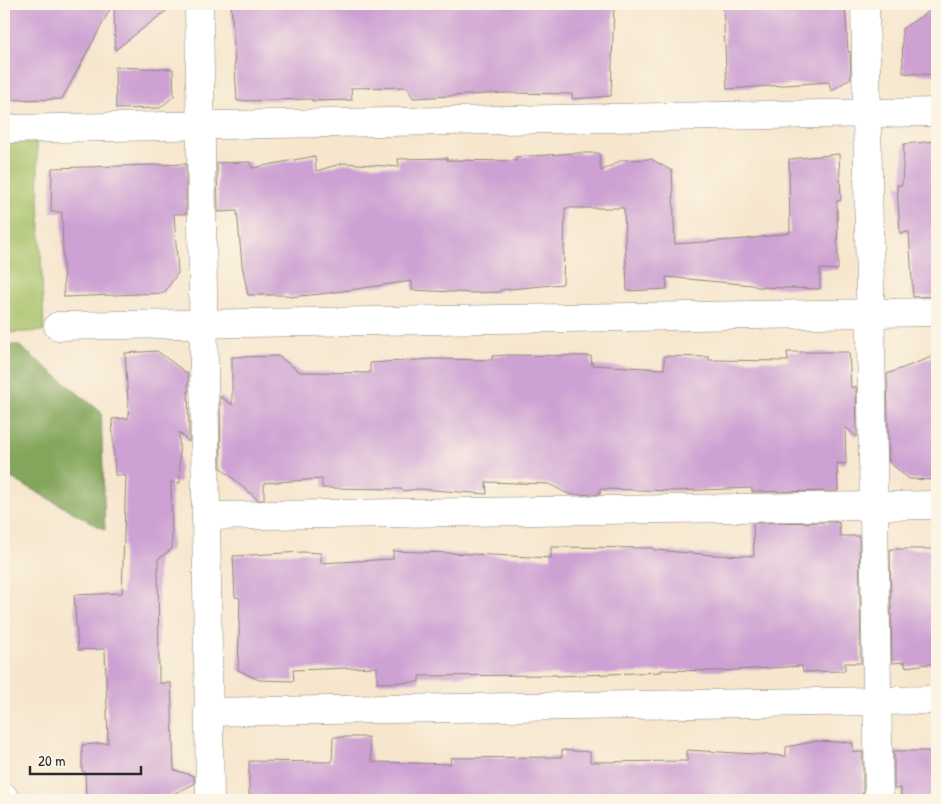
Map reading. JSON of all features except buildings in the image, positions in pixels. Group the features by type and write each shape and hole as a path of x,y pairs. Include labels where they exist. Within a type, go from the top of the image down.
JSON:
{"street":[{"path":"199,4 210,800"},
{"path":"865,4 879,800"},
{"path":"4,129 937,112"},
{"path":"58,326 937,312"},
{"path":"206,516 937,505"},
{"path":"208,712 937,700"}],"green space":[{"path":"4,142 37,142 44,331 4,333"},
{"path":"4,345 18,345 101,412 105,530 4,474"}]}
